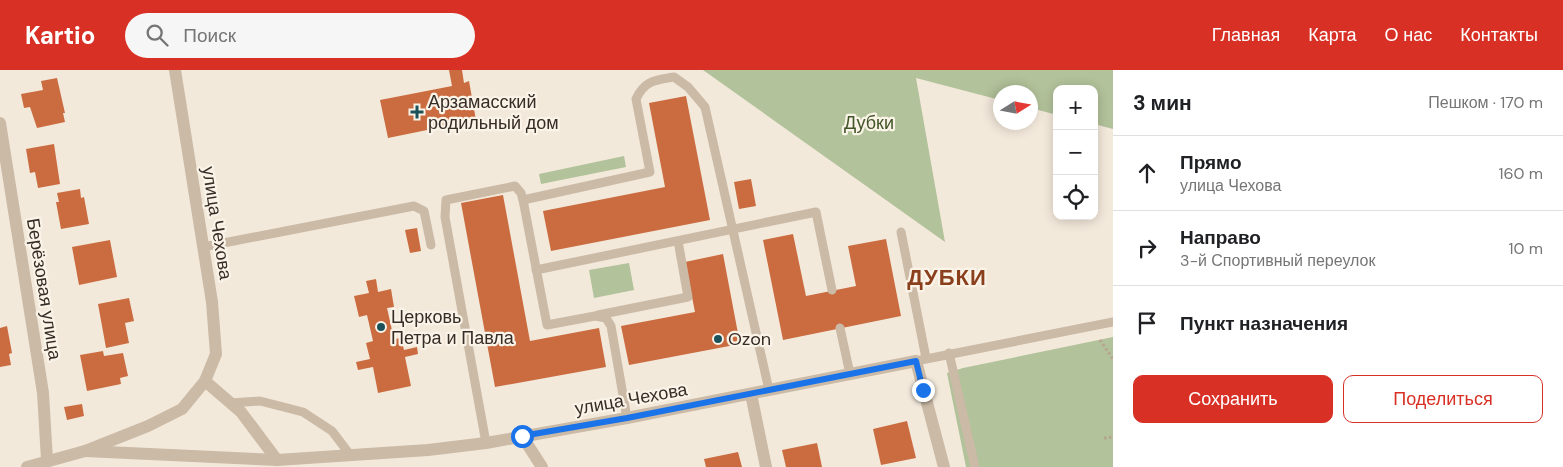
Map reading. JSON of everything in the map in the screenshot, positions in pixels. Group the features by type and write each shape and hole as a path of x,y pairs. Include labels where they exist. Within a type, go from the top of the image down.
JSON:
{"street":[{"name":"улица Чехова","path":"85,451 148,426 182,408 205,381 216,354 212,302 175,70"},
{"name":"Берёзовая улица","path":"0,123 43,393 47,460"},
{"name":"улица Чехова","path":"85,451 184,461 277,460 428,450 627,418 921,359"},
{"path":"921,359 944,467"},
{"path":"205,381 240,412 277,460"},
{"path":"751,394 766,467"},
{"path":"522,436 542,467"},
{"path":"27,467 85,451"},
{"path":"351,456 358,467"}],"lane":[{"path":"523,200 650,172 636,98 640,89 651,81 674,77 688,87 705,107 769,390"},
{"path":"486,442 444,217 446,200 515,186 521,193 547,325 688,297 678,241"},
{"path":"203,247 414,206 424,211 431,245"},
{"path":"536,270 816,212 832,290"},
{"path":"900,232 921,359 1113,322"},
{"path":"595,316 606,318 611,326 627,418"},
{"path":"840,328 850,374"},
{"path":"948,353 975,467"},
{"path":"230,403 260,401 303,412 332,431 351,456"}],"path":[{"path":"1100,340 1113,359"},
{"path":"1107,350 1113,354"},
{"path":"1104,438 1113,437"}],"green space":[{"name":"Дубки","path":"703,70 1113,70 1113,129 1098,125 1098,85 1053,85 1053,114 1038,110 1038,85 993,85 993,98 916,78 945,242"},
{"path":"624,156 626,167 541,184 539,174"},
{"path":"629,263 634,290 594,298 589,270"},
{"path":"1113,337 1113,467 966,467 947,373"}],"building":[{"path":"449,70 462,70 464,83 469,81 476,120 388,138 380,100 452,86"},
{"path":"57,78 65,113 63,113 65,122 37,128 30,107 24,108 21,94 43,90 41,81"},
{"path":"686,96 710,220 551,251 543,211 665,187 649,103"},
{"path":"54,144 60,184 38,188 35,172 30,173 26,149"},
{"path":"751,179 756,206 739,209 734,182"},
{"path":"80,189 81,198 84,197 89,224 61,229 56,202 59,202 57,193"},
{"path":"503,195 530,341 599,328 606,367 495,387 461,203"},
{"path":"417,228 421,251 410,253 405,230"},
{"path":"793,234 806,296 856,286 848,246 886,239 901,316 783,340 763,240"},
{"path":"110,240 117,277 79,285 72,247"},
{"path":"723,254 740,344 629,365 621,326 695,312 685,262"},
{"name":"Церковь Петра и Павла","path":"376,279 378,292 391,289 394,307 387,308 394,339 401,338 404,350 417,347 418,354 405,357 411,386 378,393 373,367 358,370 356,362 370,359 366,343 373,341 367,315 359,317 354,296 369,293 366,281"},
{"path":"129,298 134,321 125,323 129,343 106,348 98,304"},
{"path":"7,326 12,353 9,354 11,365 0,367 0,328"},
{"path":"103,351 104,356 123,353 128,376 120,378 121,384 87,391 80,355"},
{"path":"82,404 84,416 67,420 64,407"},
{"path":"907,421 916,458 881,465 873,429"},
{"path":"817,443 822,467 786,467 782,450"},
{"path":"738,452 742,467 706,467 704,459"}],"place":[{"name":"Арзамасский родильный дом","path":"417,112"},
{"name":"Церковь Петра и Павла","path":"381,327"},
{"name":"Ozon","path":"718,339"}],"district":[{"name":"ДУБКИ","path":"947,277"}],"route":[{"path":"522,436 627,418 916,361 923,390"}]}
